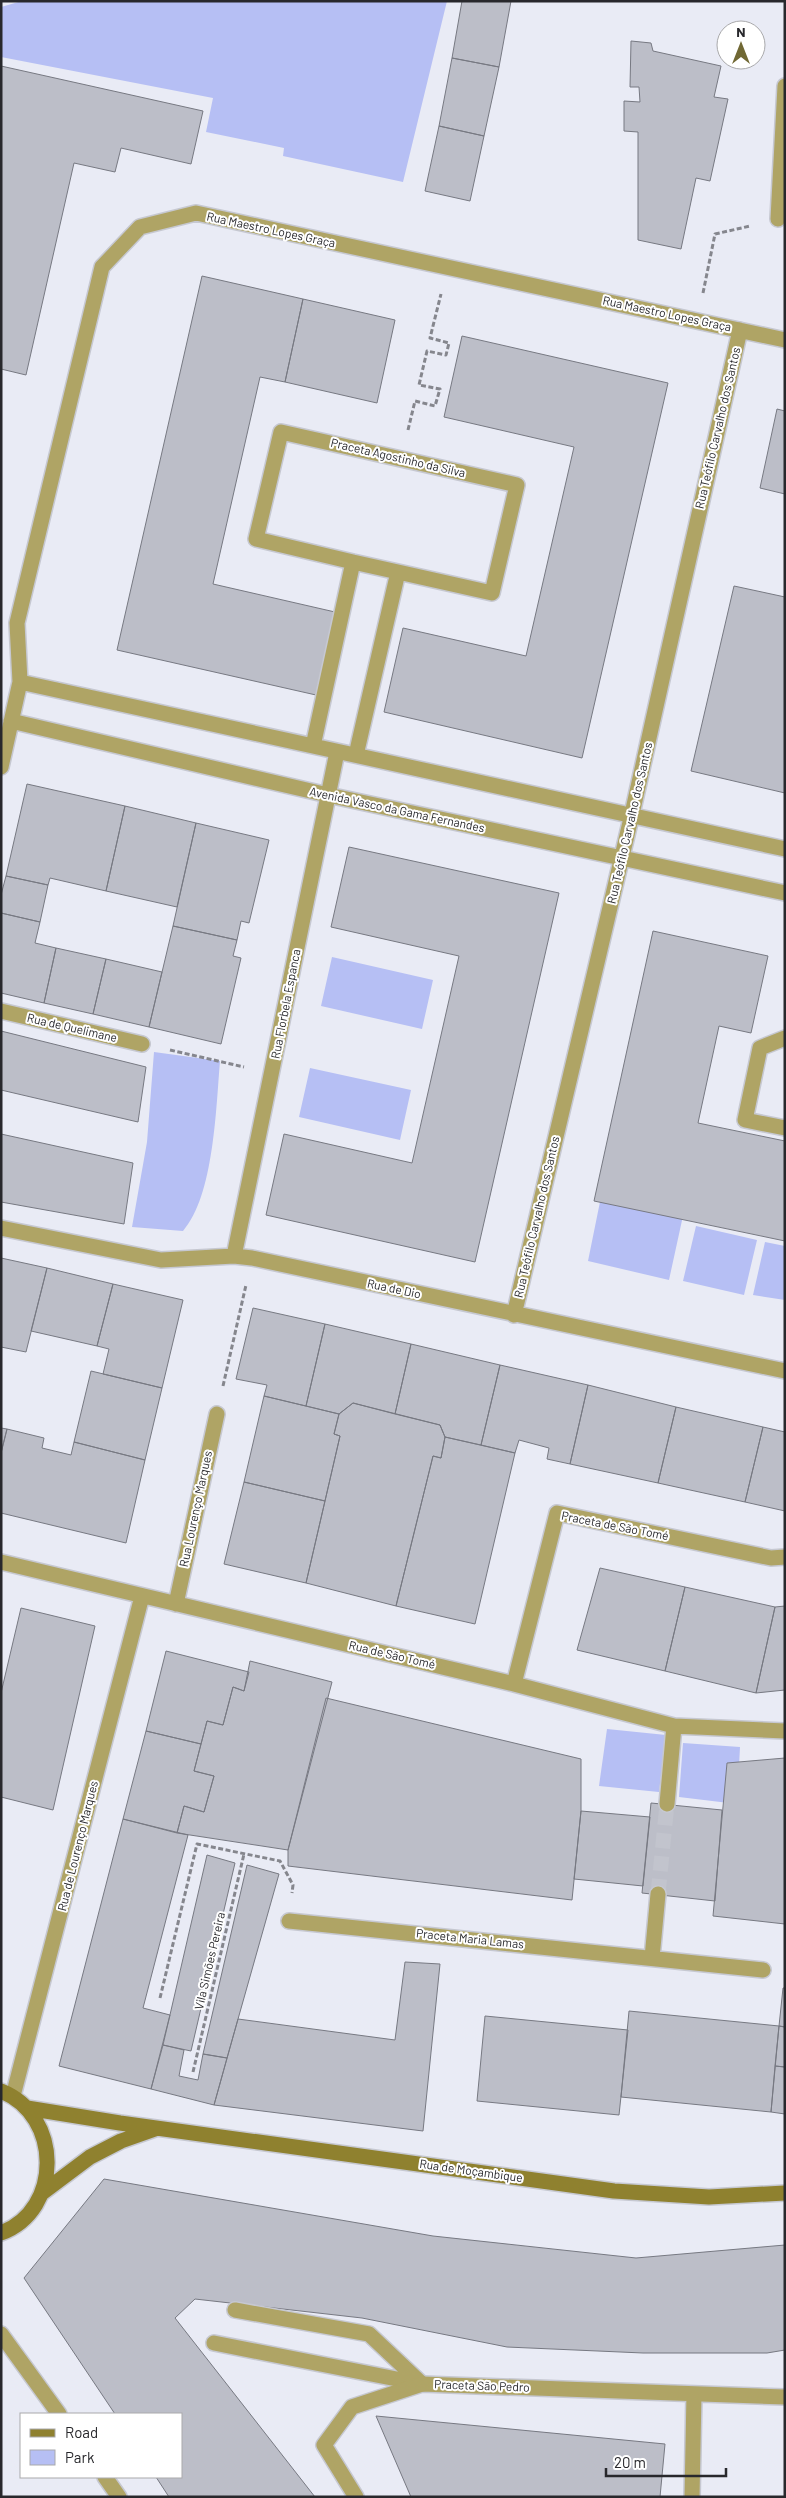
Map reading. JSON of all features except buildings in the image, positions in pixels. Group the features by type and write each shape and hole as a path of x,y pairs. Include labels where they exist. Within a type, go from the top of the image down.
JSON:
{"street":[{"path":"778,219 785,86"},
{"name":"Rua Maestro Lopes Graça","path":"1,767 20,682 17,623 102,267 140,227 196,213 785,340"},
{"name":"Rua Teófilo Carvalho dos Santos","path":"514,1315 622,858 740,330"},
{"name":"Praceta Agostinho da Silva","path":"281,432 402,458 517,485 492,592 256,539 281,432"},
{"path":"313,746 353,562"},
{"path":"356,755 398,572"},
{"path":"20,682 337,752 632,814 785,849"},
{"name":"Avenida Vasco da Gama Fernandes","path":"12,721 328,795 785,893"},
{"name":"Rua Florbela Espanca","path":"234,1256 337,752"},
{"name":"Rua de Quelimane","path":"1,1011 142,1044"},
{"path":"785,1038 760,1048 745,1120 785,1128"},
{"name":"Rua de Dio","path":"1,1228 161,1260 234,1256 785,1371"},
{"name":"Rua Lourenço Marques","path":"176,1604 217,1414"},
{"name":"Praceta de São Tomé","path":"514,1684 556,1513 771,1558 785,1557"},
{"name":"Rua de São Tomé","path":"1,1562 514,1684 674,1726 785,1731"},
{"name":"Rua de Lourenço Marques","path":"7,2093 142,1596"},
{"path":"667,1804 674,1726"},
{"path":"652,1958 658,1894"},
{"name":"Praceta Maria Lamas","path":"289,1921 763,1970"},
{"path":"1,2233 26,2216 42,2193 48,2164 46,2140 38,2122 27,2108 7,2093"},
{"name":"Rua de Moçambique","path":"27,2108 614,2191 709,2197 785,2193"},
{"name":"Rua de Moçambique","path":"42,2193 90,2157 121,2141 159,2128"},
{"path":"235,2310 369,2334 422,2384"},
{"path":"1,2334 59,2413"},
{"path":"214,2343 422,2384"},
{"name":"Praceta São Pedro","path":"356,2497 324,2445 352,2407 422,2384 785,2397"},
{"path":"692,2497 694,2394"},
{"path":"106,2478 120,2497"}],"path":[{"path":"704,285 715,234 778,219"},
{"path":"402,458 415,401 436,406 440,389 419,385 427,351 446,356 450,343 430,338 447,267"},
{"path":"189,1055 272,1072"},
{"path":"229,1361 241,1308"},
{"path":"160,1998 197,1844 280,1861 293,1884 289,1921"},
{"name":"Vila Simões Pereira","path":"193,2072 244,1854"}],"green space":[{"path":"22,1 447,1 403,182 283,156 284,148 206,132 213,98 1,57 1,7"},
{"path":"332,957 433,980 422,1029 321,1006"},
{"path":"154,1052 220,1061 215,1126 207,1174 193,1216 183,1231 132,1227 147,1142"},
{"path":"310,1068 411,1090 400,1140 299,1117"},
{"path":"603,1187 686,1202 669,1280 588,1261"},
{"path":"696,1226 757,1240 744,1295 683,1281"},
{"path":"765,1242 785,1246 785,1300 753,1295"},
{"path":"607,1729 666,1735 659,1792 599,1786"},
{"path":"683,1743 740,1747 737,1804 679,1797"}],"tunnel":[{"path":"658,1894 667,1804"}]}
